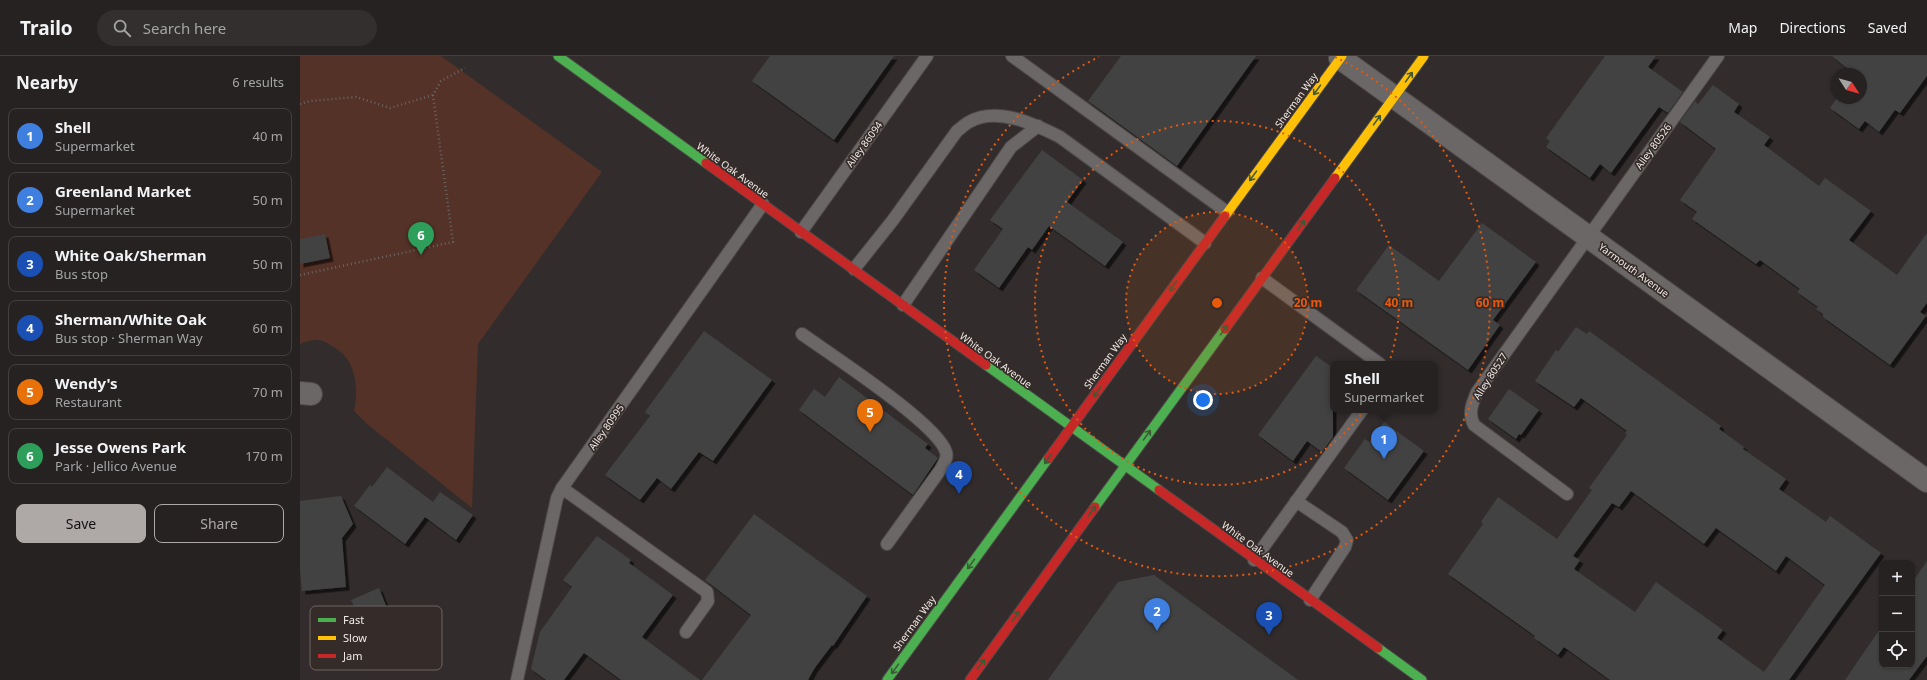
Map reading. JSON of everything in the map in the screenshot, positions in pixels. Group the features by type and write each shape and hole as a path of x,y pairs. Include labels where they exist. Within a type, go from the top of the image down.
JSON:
{"main road":[{"name":"White Oak Avenue","path":"558,56 1422,680"},
{"path":"970,680 1124,466 1424,56"},
{"name":"Sherman Way","path":"887,680 1341,57"}],"street":[{"name":"Yarmouth Avenue","path":"1341,57 1394,97 1927,481"}],"lane":[{"name":"Alley 86094","path":"801,232 927,56"},
{"path":"1012,56 1227,212"},
{"name":"Alley 80526","path":"1588,237 1718,56"},
{"path":"854,269 893,220 957,131 969,122 988,116 1008,117 1038,126 1060,137 1205,243"},
{"path":"903,305 1011,147 1038,126"},
{"name":"Alley 80995","path":"517,680 557,498 562,488 763,204"},
{"name":"Alley 80527","path":"1566,494 1474,425 1470,417 1471,405 1477,392 1588,237"},
{"path":"1262,278 1376,361"},
{"path":"802,334 913,415 939,440 946,452 947,460 887,544"},
{"path":"1254,560 1360,413"},
{"path":"562,488 707,592 708,601 686,632"},
{"path":"1296,501 1342,532 1347,540 1345,547 1310,600"}],"path":[{"path":"300,104 310,101 356,97 390,108 432,95 441,81 465,68"},
{"path":"300,275 453,242 432,95"}],"shaded area":[{"path":"300,56 441,56 602,172 478,344 472,508 366,423 354,411 356,383 354,374 346,358 340,352 319,340 311,340 300,344"}],"building":[{"path":"770,56 894,56 834,140 752,81"},
{"path":"1121,56 1256,56 1177,166 1088,101"},
{"path":"1605,56 1656,56 1648,67 1683,92 1668,113 1659,107 1611,173 1600,164 1590,178 1546,147 1550,141 1546,138"},
{"path":"1832,56 1927,56 1927,76 1900,113 1895,110 1879,132 1865,121 1859,129 1830,108 1833,104 1867,104 1867,68 1847,68"},
{"path":"1713,85 1739,104 1734,112 1770,137 1764,145 1819,186 1825,178 1871,211 1849,240 1897,275 1927,233 1927,303 1920,312 1926,316 1890,365 1823,317 1823,314 1816,309 1818,307 1797,292 1800,289 1760,260 1756,264 1692,219 1697,212 1680,200 1716,149 1680,122 1695,101 1698,104"},
{"path":"1042,150 1083,180 1067,202 1123,242 1105,266 1049,226 1032,250 1028,247 999,288 974,270 1003,229 990,220"},
{"path":"1482,223 1536,262 1493,320 1500,325 1468,370 1356,290 1389,245 1439,281"},
{"path":"325,234 330,258 300,264 300,239"},
{"path":"1576,327 1587,334 1589,331 1721,426 1719,429 1744,447 1743,449 1786,479 1779,489 1826,522 1830,516 1881,553 1789,680 1610,680 1564,647 1558,655 1534,638 1535,636 1448,574 1483,524 1481,522 1498,497 1557,539 1592,490 1589,488 1627,435 1625,433 1627,431 1581,398 1574,407 1535,381 1556,350 1558,352","holes":["1631,491 1704,544 1716,528 1776,571 1786,556 1825,585 1764,672 1717,638 1723,630 1656,582 1635,612 1574,569 1580,560 1573,556 1612,503 1619,507"]},
{"path":"704,331 772,380 713,461 699,452 671,489 657,478 640,500 605,475 650,416 645,412"},
{"path":"1316,356 1330,366 1330,413 1333,413 1333,437 1322,452 1307,441 1293,461 1258,435"},
{"path":"839,377 928,444 925,448 938,458 913,495 799,410 814,389 825,397"},
{"path":"1509,389 1539,410 1521,435 1519,434 1516,439 1488,419"},
{"path":"1384,422 1424,451 1388,500 1344,468 1365,439 1369,442"},
{"path":"387,467 433,502 440,492 473,515 456,540 425,517 405,544 354,506 370,485 372,487"},
{"path":"341,496 353,524 342,538 346,587 302,591 300,570 300,501"},
{"path":"754,514 867,596 833,646 832,645 814,669 808,680 702,680 751,615 705,580"},
{"path":"597,536 631,560 629,563 673,595 642,637 700,680 621,680 584,653 564,680 546,680 531,669 540,632 572,587 563,580"},
{"path":"1927,561 1927,656 1909,680 1845,680 1879,630 1879,668 1915,668 1915,579"},
{"path":"1154,575 1298,680 1048,680 1118,582"},
{"path":"379,588 386,606 354,606 351,600"}],"traffic: fast":[{"path":"558,56 706,163"},
{"path":"1095,507 1225,329"},
{"path":"986,365 1159,490"},
{"path":"887,680 1048,459"},
{"path":"1378,648 1422,680"}],"traffic: slow":[{"path":"1225,216 1342,56"},
{"path":"1335,178 1424,56"}],"traffic: jam":[{"path":"706,163 986,365"},
{"path":"1225,329 1335,178"},
{"path":"1048,459 1225,216"},
{"path":"1159,490 1378,648"},
{"path":"970,680 1095,507"}],"place":[{"name":"Jesse Owens Park","path":"421,255"},
{"name":"Wendy's","path":"870,432"},
{"name":"Shell","path":"1384,459"},
{"name":"Sherman/White Oak","path":"959,494"},
{"name":"Greenland Market","path":"1157,631"},
{"name":"White Oak/Sherman","path":"1269,635"}]}
